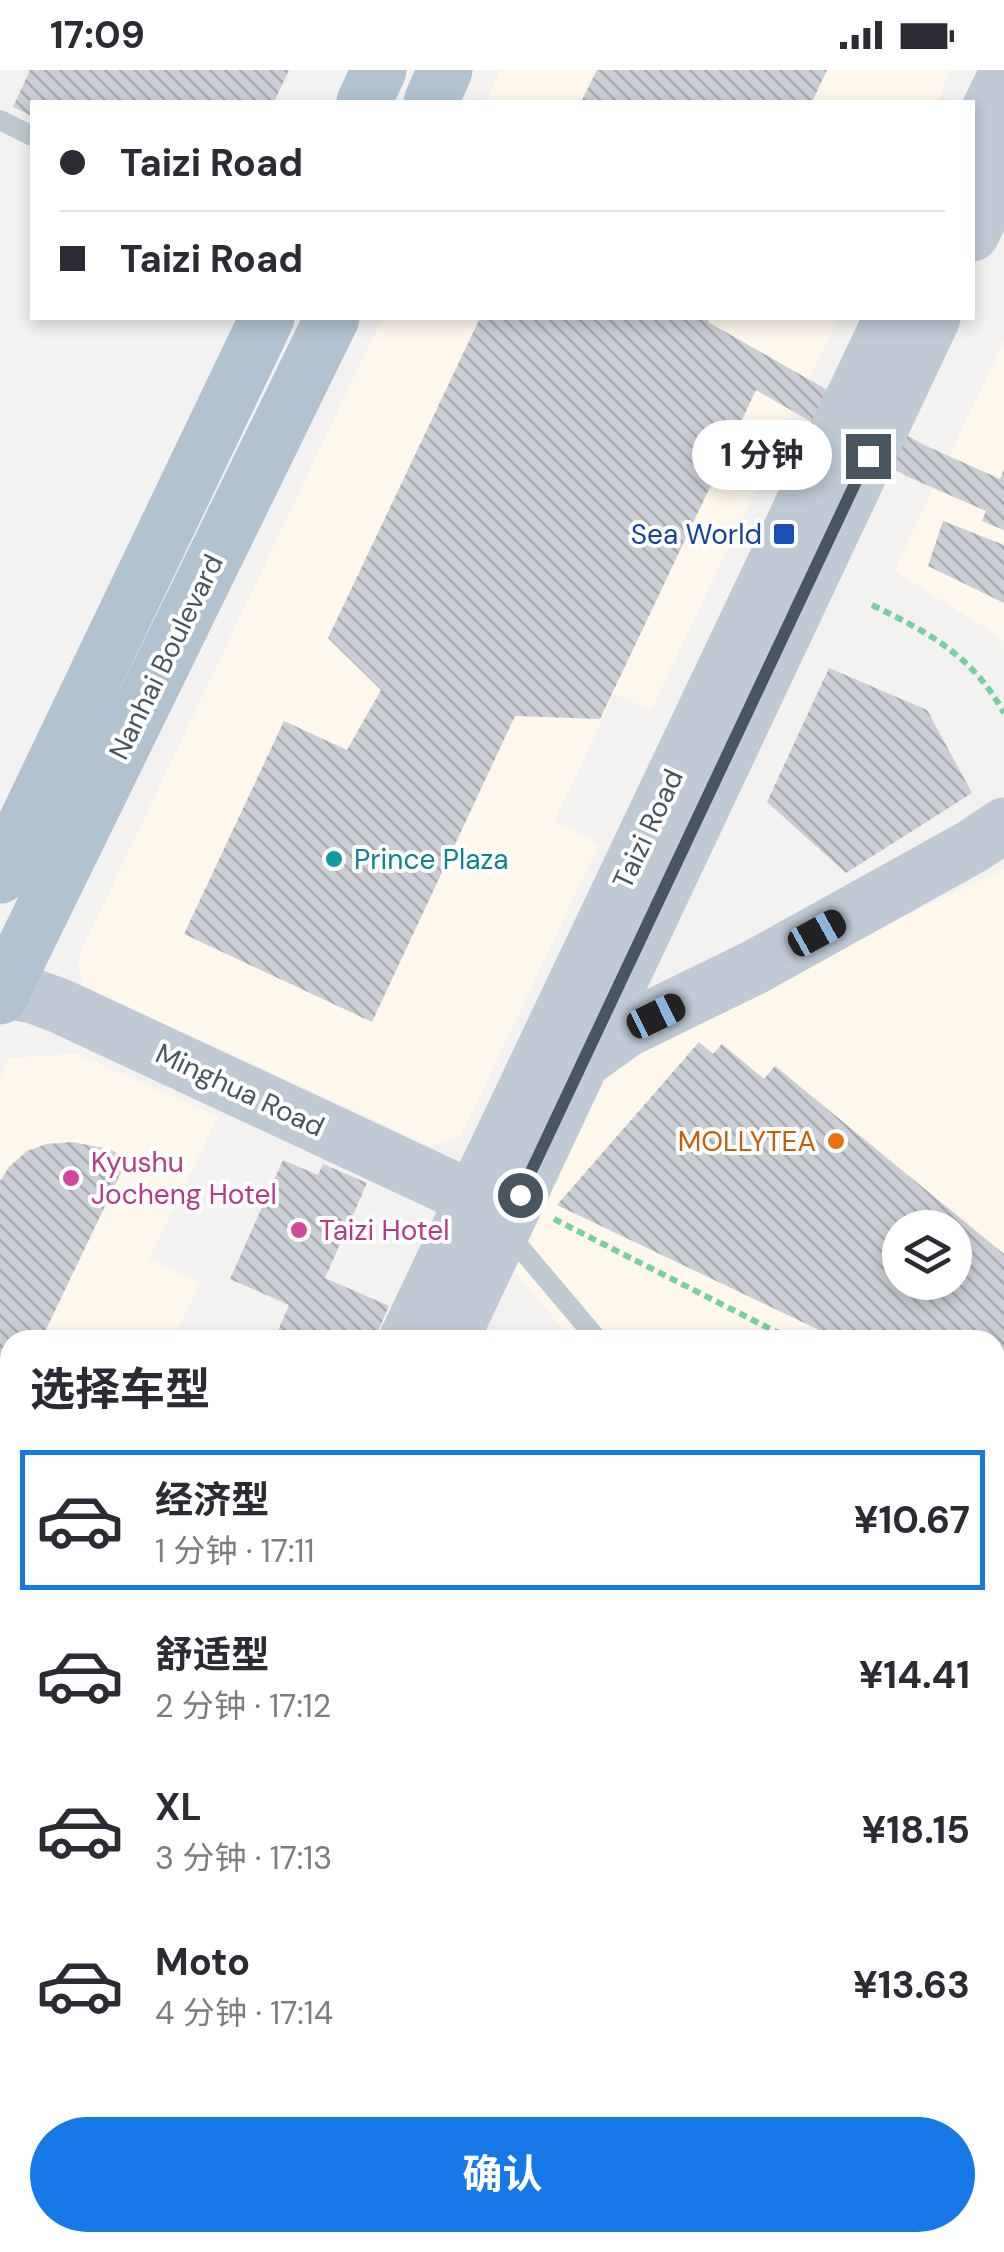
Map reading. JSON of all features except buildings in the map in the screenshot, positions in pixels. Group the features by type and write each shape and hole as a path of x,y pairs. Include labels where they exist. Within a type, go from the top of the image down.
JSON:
{"main road":[{"path":"365,100 378,70"},
{"path":"431,100 445,70"},
{"path":"975,139 1004,78"},
{"path":"975,228 1004,167"},
{"name":"Nanhai Boulevard","path":"0,876 266,320"},
{"name":"Nanhai Boulevard","path":"1,992 331,320"},
{"name":"Taizi Road","path":"414,1330 509,1215 889,320"},
{"name":"Taizi Road","path":"456,1330 932,320"},
{"path":"582,1062 626,1030 754,968 1004,825"},
{"path":"640,939 646,956 668,968 754,968"},
{"name":"Minghua Road","path":"1,992 60,1006 509,1215"}],"lane":[{"path":"0,120 30,135"},
{"path":"509,1215 576,1330"}],"path":[{"path":"872,606 918,628 962,656 1004,713"},
{"path":"509,1215 769,1330"}],"shaded area":[{"path":"500,70 951,70 938,100 486,100"},
{"path":"381,320 837,320 651,710 615,694 554,821 599,844 461,1136 431,1146 83,986 78,958"},
{"path":"1004,341 1004,644 999,636 894,571"},
{"path":"1004,869 1004,1330 564,1330 507,1262 605,1070 653,1036"},
{"path":"77,1054 218,1117 149,1259 200,1283 178,1330 0,1330 0,1078 9,1058"}],"place":[{"name":"Sea World","path":"784,534"},
{"name":"Prince Plaza","path":"334,859"},
{"name":"MOLLYTEA","path":"836,1141"},
{"name":"Kyushu Jocheng Hotel","path":"71,1178"},
{"name":"Taizi Hotel","path":"299,1230"}],"route":[{"path":"520,1195 868,456"}]}
